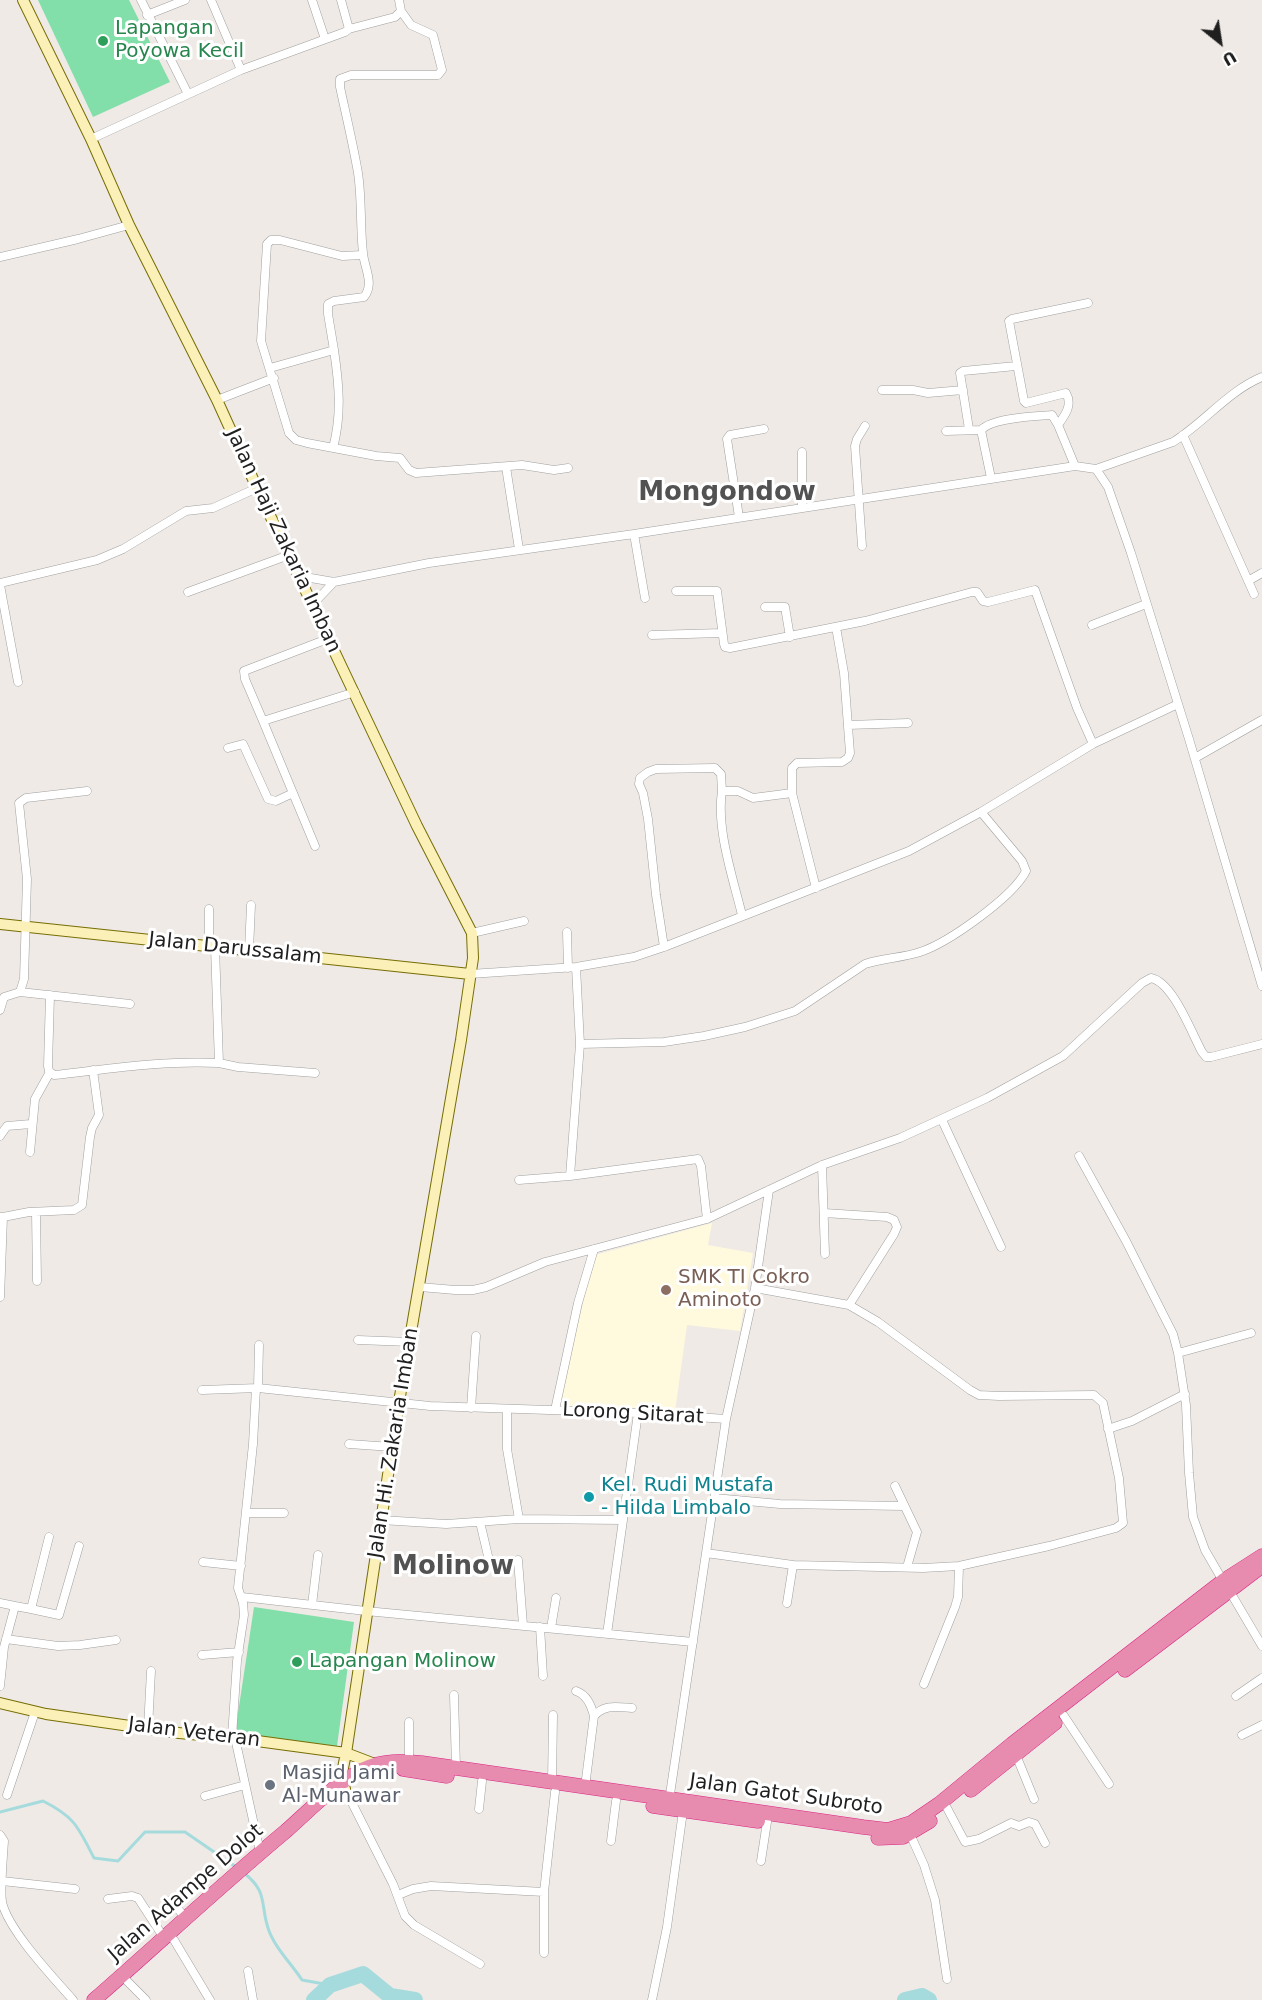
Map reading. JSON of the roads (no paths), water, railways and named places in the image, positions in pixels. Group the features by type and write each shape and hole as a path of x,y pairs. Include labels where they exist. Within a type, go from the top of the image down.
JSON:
{"highway":[{"name":"Jalan Gatot Subroto","path":"393,1765 447,1770 554,1787 616,1801 669,1803 683,1811 859,1831 888,1830 911,1823 939,1804 1012,1744 1112,1674 1262,1556"},
{"name":"Jalan Gatot Subroto","path":"1226,1586 1262,1566"},
{"name":"Jalan Gatot Subroto","path":"447,1770 482,1781 554,1787 585,1787 669,1803 913,1840 947,1808 1016,1755 1112,1674"},
{"name":"Jalan Adampe Dolot","path":"250,1866 260,1852 343,1786 393,1765"},
{"name":"Jalan Adampe Dolot","path":"94,2000 169,1939 186,1918 343,1786"},
{"name":"Jalan Adampe Dolot","path":"106,2000 238,1876"}],"main road":[{"name":"Jalan Haji Zakaria Imban","path":"23,0 91,140 129,225 217,400 417,826 472,933 473,950 470,974 451,1096"},
{"name":"Jalan Darussalam","path":"0,924 470,974"},
{"name":"Jalan Hi. Zakaria Imban","path":"343,1786 341,1778 366,1611 451,1096"},
{"name":"Jalan Veteran","path":"0,1703 35,1712 346,1753 393,1765"}],"street":[{"path":"141,0 188,94"},
{"path":"147,15 185,0"},
{"path":"210,0 241,70"},
{"path":"312,0 325,39"},
{"path":"341,0 349,29"},
{"path":"333,448 340,418 340,405 327,307 334,301 354,300 366,296 369,278 363,255 358,175 340,79 351,75 435,75 440,73 442,67 433,35 411,26 401,11 399,0"},
{"path":"91,140 241,70 349,29 395,17 401,11"},
{"path":"0,257 129,225"},
{"path":"363,255 342,256 275,240 269,242 267,247 261,341 292,437 307,443 376,456 400,458 409,470 416,473 522,465 554,470 568,468"},
{"path":"1058,425 1068,408 1069,397 1066,393 1026,403 1022,398 1009,321 1088,303"},
{"path":"270,368 334,350"},
{"path":"969,429 960,376 963,371 1016,366"},
{"path":"299,576 334,582 396,568 634,534 991,478 1075,466 1096,469 1165,446 1183,435 1241,389 1262,377"},
{"path":"217,400 274,378"},
{"path":"882,390 913,390 928,393 963,390"},
{"path":"946,431 981,430 986,425 1008,420 1052,415 1075,466"},
{"path":"862,546 855,446 865,426"},
{"path":"739,517 727,439 730,435 764,429"},
{"path":"981,430 991,478"},
{"path":"1183,435 1254,594"},
{"path":"802,452 802,507"},
{"path":"506,467 519,549"},
{"path":"1096,469 1108,487 1146,604 1195,758 1262,986"},
{"path":"18,682 0,584 97,560 123,549 186,511 213,508 257,488"},
{"path":"634,534 645,598"},
{"path":"188,592 289,555"},
{"path":"1248,581 1262,573"},
{"path":"313,604 334,582"},
{"path":"676,591 717,591 724,644 725,647 730,648 891,615 972,592 977,592 983,601 988,602 1035,590 1077,708 1093,744"},
{"path":"1092,625 1146,604"},
{"path":"765,607 785,607 790,637"},
{"path":"816,888 792,793 792,768 797,763 836,763 848,758 850,753 844,673 836,627"},
{"path":"652,635 722,633"},
{"path":"315,846 244,679 244,671 330,638"},
{"path":"263,721 355,692"},
{"path":"470,974 572,968 634,957 664,947 909,851 981,812 1093,744 1179,708"},
{"path":"1195,758 1262,720"},
{"path":"848,725 908,723"},
{"path":"228,748 243,744 268,799 276,801 292,793"},
{"path":"664,947 648,819 639,781 648,772 656,769 715,768 721,774 724,838 742,915"},
{"path":"21,992 27,927 27,879 19,803 26,798 87,791"},
{"path":"722,791 738,791 753,798 792,793"},
{"path":"580,1044 664,1042 745,1027 795,1011 865,964 918,953 937,946 982,915 1022,880 1026,871 1022,861 981,812"},
{"path":"249,950 251,905"},
{"path":"209,909 219,1063"},
{"path":"472,933 524,921"},
{"path":"567,932 580,1044 570,1176"},
{"path":"1253,955 1262,952"},
{"path":"420,1287 454,1290 480,1288 499,1283 538,1264 707,1219 822,1165 878,1147 942,1120 1063,1056 1142,983 1151,978 1163,984 1172,995 1206,1057 1212,1058 1262,1044"},
{"path":"0,1010 4,998 21,992 130,1004"},
{"path":"30,1152 35,1099 50,1072 50,995"},
{"path":"50,1072 54,1075 195,1062 315,1073"},
{"path":"0,1297 2,1217 74,1210 82,1205 92,1128 99,1115 93,1070"},
{"path":"942,1120 1001,1247"},
{"path":"0,1136 7,1126 31,1124"},
{"path":"1079,1156 1167,1319 1178,1353 1185,1394 1193,1517 1205,1550 1262,1646"},
{"path":"519,1180 570,1176 698,1159 701,1166 707,1219"},
{"path":"822,1165 825,1254"},
{"path":"726,1419 754,1288 769,1190"},
{"path":"36,1212 37,1281"},
{"path":"824,1213 887,1217 894,1220 897,1227 849,1305"},
{"path":"555,1410 578,1303 594,1249"},
{"path":"706,1553 794,1565 915,1568 959,1566 1049,1546 1120,1526 1123,1520 1119,1478 1103,1403 1094,1395 999,1396 975,1393 878,1322 849,1305 754,1288"},
{"path":"1178,1353 1251,1333"},
{"path":"471,1408 476,1336"},
{"path":"358,1340 410,1342"},
{"path":"259,1345 253,1444 238,1588 242,1597 244,1615 238,1653 234,1738 260,1852"},
{"name":"Lorong Sitarat","path":"202,1390 257,1388 471,1408 638,1413 726,1419 669,1803"},
{"path":"1108,1429 1132,1421 1185,1394"},
{"path":"507,1409 507,1449 519,1519"},
{"path":"607,1634 638,1413"},
{"path":"349,1444 392,1447"},
{"path":"895,1486 917,1532 915,1568"},
{"path":"714,1498 780,1504 903,1506"},
{"path":"247,1513 284,1513"},
{"path":"381,1520 446,1524 519,1519 623,1521"},
{"path":"480,1522 488,1556"},
{"path":"31,1609 49,1537"},
{"path":"0,1603 58,1615 79,1546"},
{"path":"312,1605 318,1555"},
{"path":"519,1560 522,1625"},
{"path":"203,1562 241,1566"},
{"path":"787,1603 794,1565"},
{"path":"924,1684 955,1607 959,1566"},
{"path":"242,1597 693,1642"},
{"path":"551,1628 556,1598"},
{"path":"0,1686 6,1639 15,1606"},
{"path":"540,1627 543,1676"},
{"path":"6,1639 57,1646 116,1640"},
{"path":"202,1655 238,1653"},
{"path":"148,1728 151,1671"},
{"path":"1236,1696 1262,1678"},
{"path":"576,1691 582,1693 587,1699 594,1716"},
{"path":"447,1770 454,1695"},
{"path":"585,1787 594,1716 598,1710 605,1708 632,1708"},
{"path":"7,1795 35,1712"},
{"path":"544,1953 544,1892 554,1787 553,1715"},
{"path":"1064,1716 1109,1784"},
{"path":"393,1765 409,1722"},
{"path":"1242,1736 1262,1725"},
{"path":"1016,1755 1034,1799"},
{"path":"479,1809 482,1781"},
{"path":"205,1796 245,1785"},
{"path":"343,1786 398,1895 405,1916 410,1922 480,1964"},
{"path":"611,1841 616,1801"},
{"path":"947,1808 965,1842 979,1839 1011,1823 1019,1826 1029,1822 1035,1824 1045,1843"},
{"path":"652,2000 668,1927 683,1811"},
{"path":"761,1861 767,1822"},
{"path":"0,1835 4,1842 1,1898 4,1911 41,1963 73,2000"},
{"path":"913,1840 935,1900 947,1979"},
{"path":"2,1881 75,1889"},
{"path":"398,1895 413,1889 431,1886 544,1892"},
{"path":"108,1899 132,1896 138,1898 210,2000"},
{"path":"171,1900 186,1918"},
{"path":"248,1971 253,2000"},
{"path":"127,1981 146,2000"}],"waterway":[{"path":"0,1812 43,1801 69,1818 84,1838 94,1858 118,1861 145,1832 185,1832 236,1867"},
{"path":"244,1873 260,1892 268,1928 274,1942 302,1980 330,1985"},
{"path":"314,2000 330,1985 363,1974 390,1996 415,2000"},
{"path":"905,2000 922,1996 929,2000"}],"place":[{"name":"Lapangan Poyowa Kecil","path":"103,41"},
{"name":"SMK TI Cokro Aminoto","path":"666,1290"},
{"name":"Kel. Rudi Mustafa - Hilda Limbalo","path":"589,1497"},
{"name":"Lapangan Molinow","path":"297,1662"},
{"name":"Masjid Jami Al-Munawar","path":"270,1785"}],"district":[{"name":"Mongondow","path":"727,493"},
{"name":"Molinow","path":"453,1567"}]}
